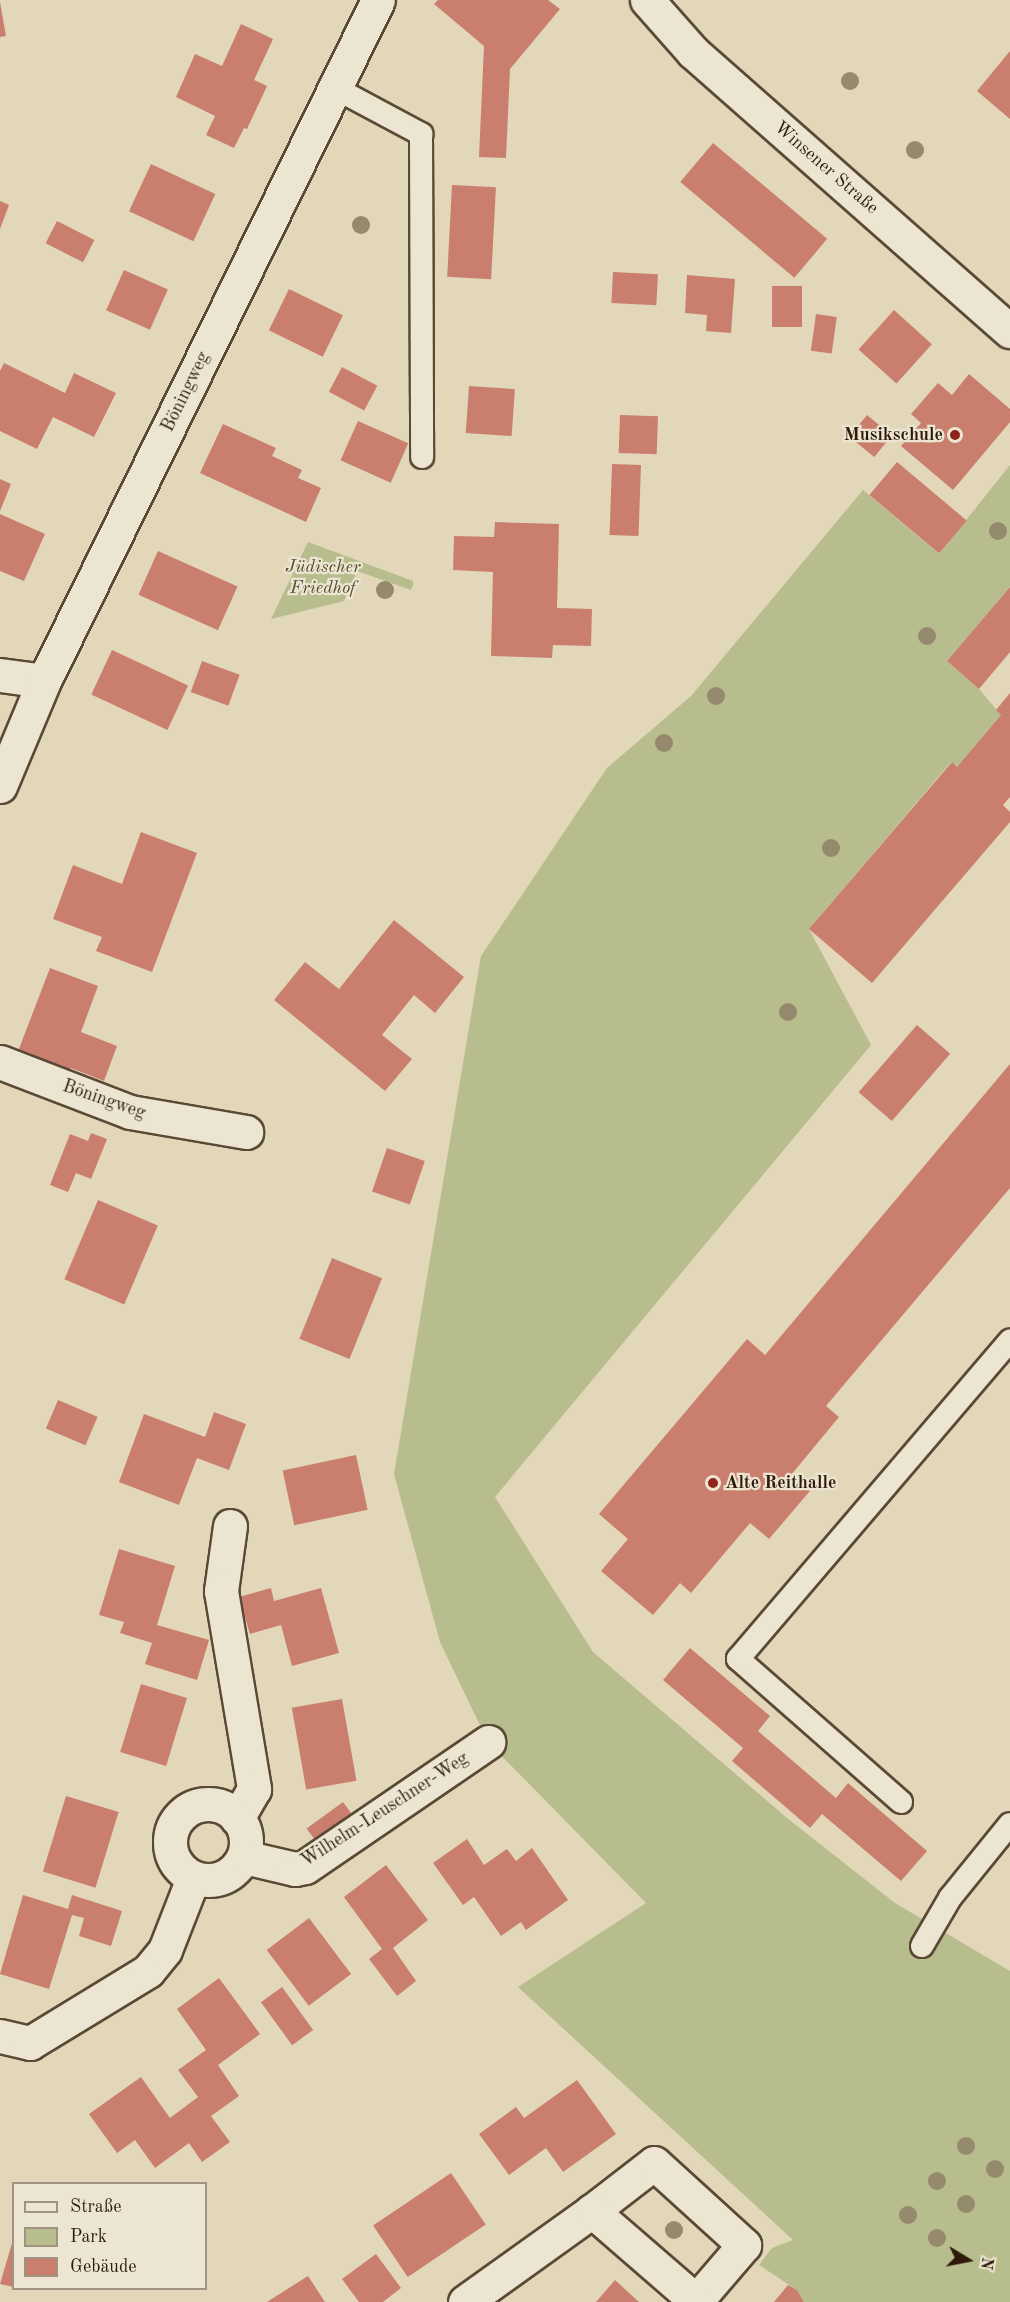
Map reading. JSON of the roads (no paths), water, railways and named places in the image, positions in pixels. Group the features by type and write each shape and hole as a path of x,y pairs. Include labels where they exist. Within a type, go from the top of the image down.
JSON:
{"street":[{"name":"Böningweg","path":"0,786 44,681 378,0"},
{"name":"Winsener Straße","path":"647,0 693,52 1010,331"},
{"path":"0,675 44,681"},
{"name":"Böningweg","path":"0,1062 130,1112 246,1132"},
{"path":"230,1526 220,1591 254,1789 237,1818"},
{"name":"Wilhelm-Leuschner-Weg","path":"244,1857 295,1869 305,1867 488,1742"},
{"path":"201,1804 221,1806 237,1818 246,1836 244,1857 235,1869 223,1878 208,1881 193,1878 177,1866 169,1848 172,1828 183,1812 201,1804"},
{"path":"0,2036 30,2043 148,1971 165,1950 193,1878"},
{"path":"465,2302 592,2211"}],"lane":[{"path":"335,87 421,134 422,457"},
{"path":"901,1802 738,1659 1010,1340"},
{"path":"922,1946 950,1898 1010,1824"}],"place":[{"name":"Musikschule","path":"955,435"},
{"name":"Alte Reithalle","path":"713,1483"}],"park label":[{"name":"Jüdischer Friedhof","path":"323,578"}]}
